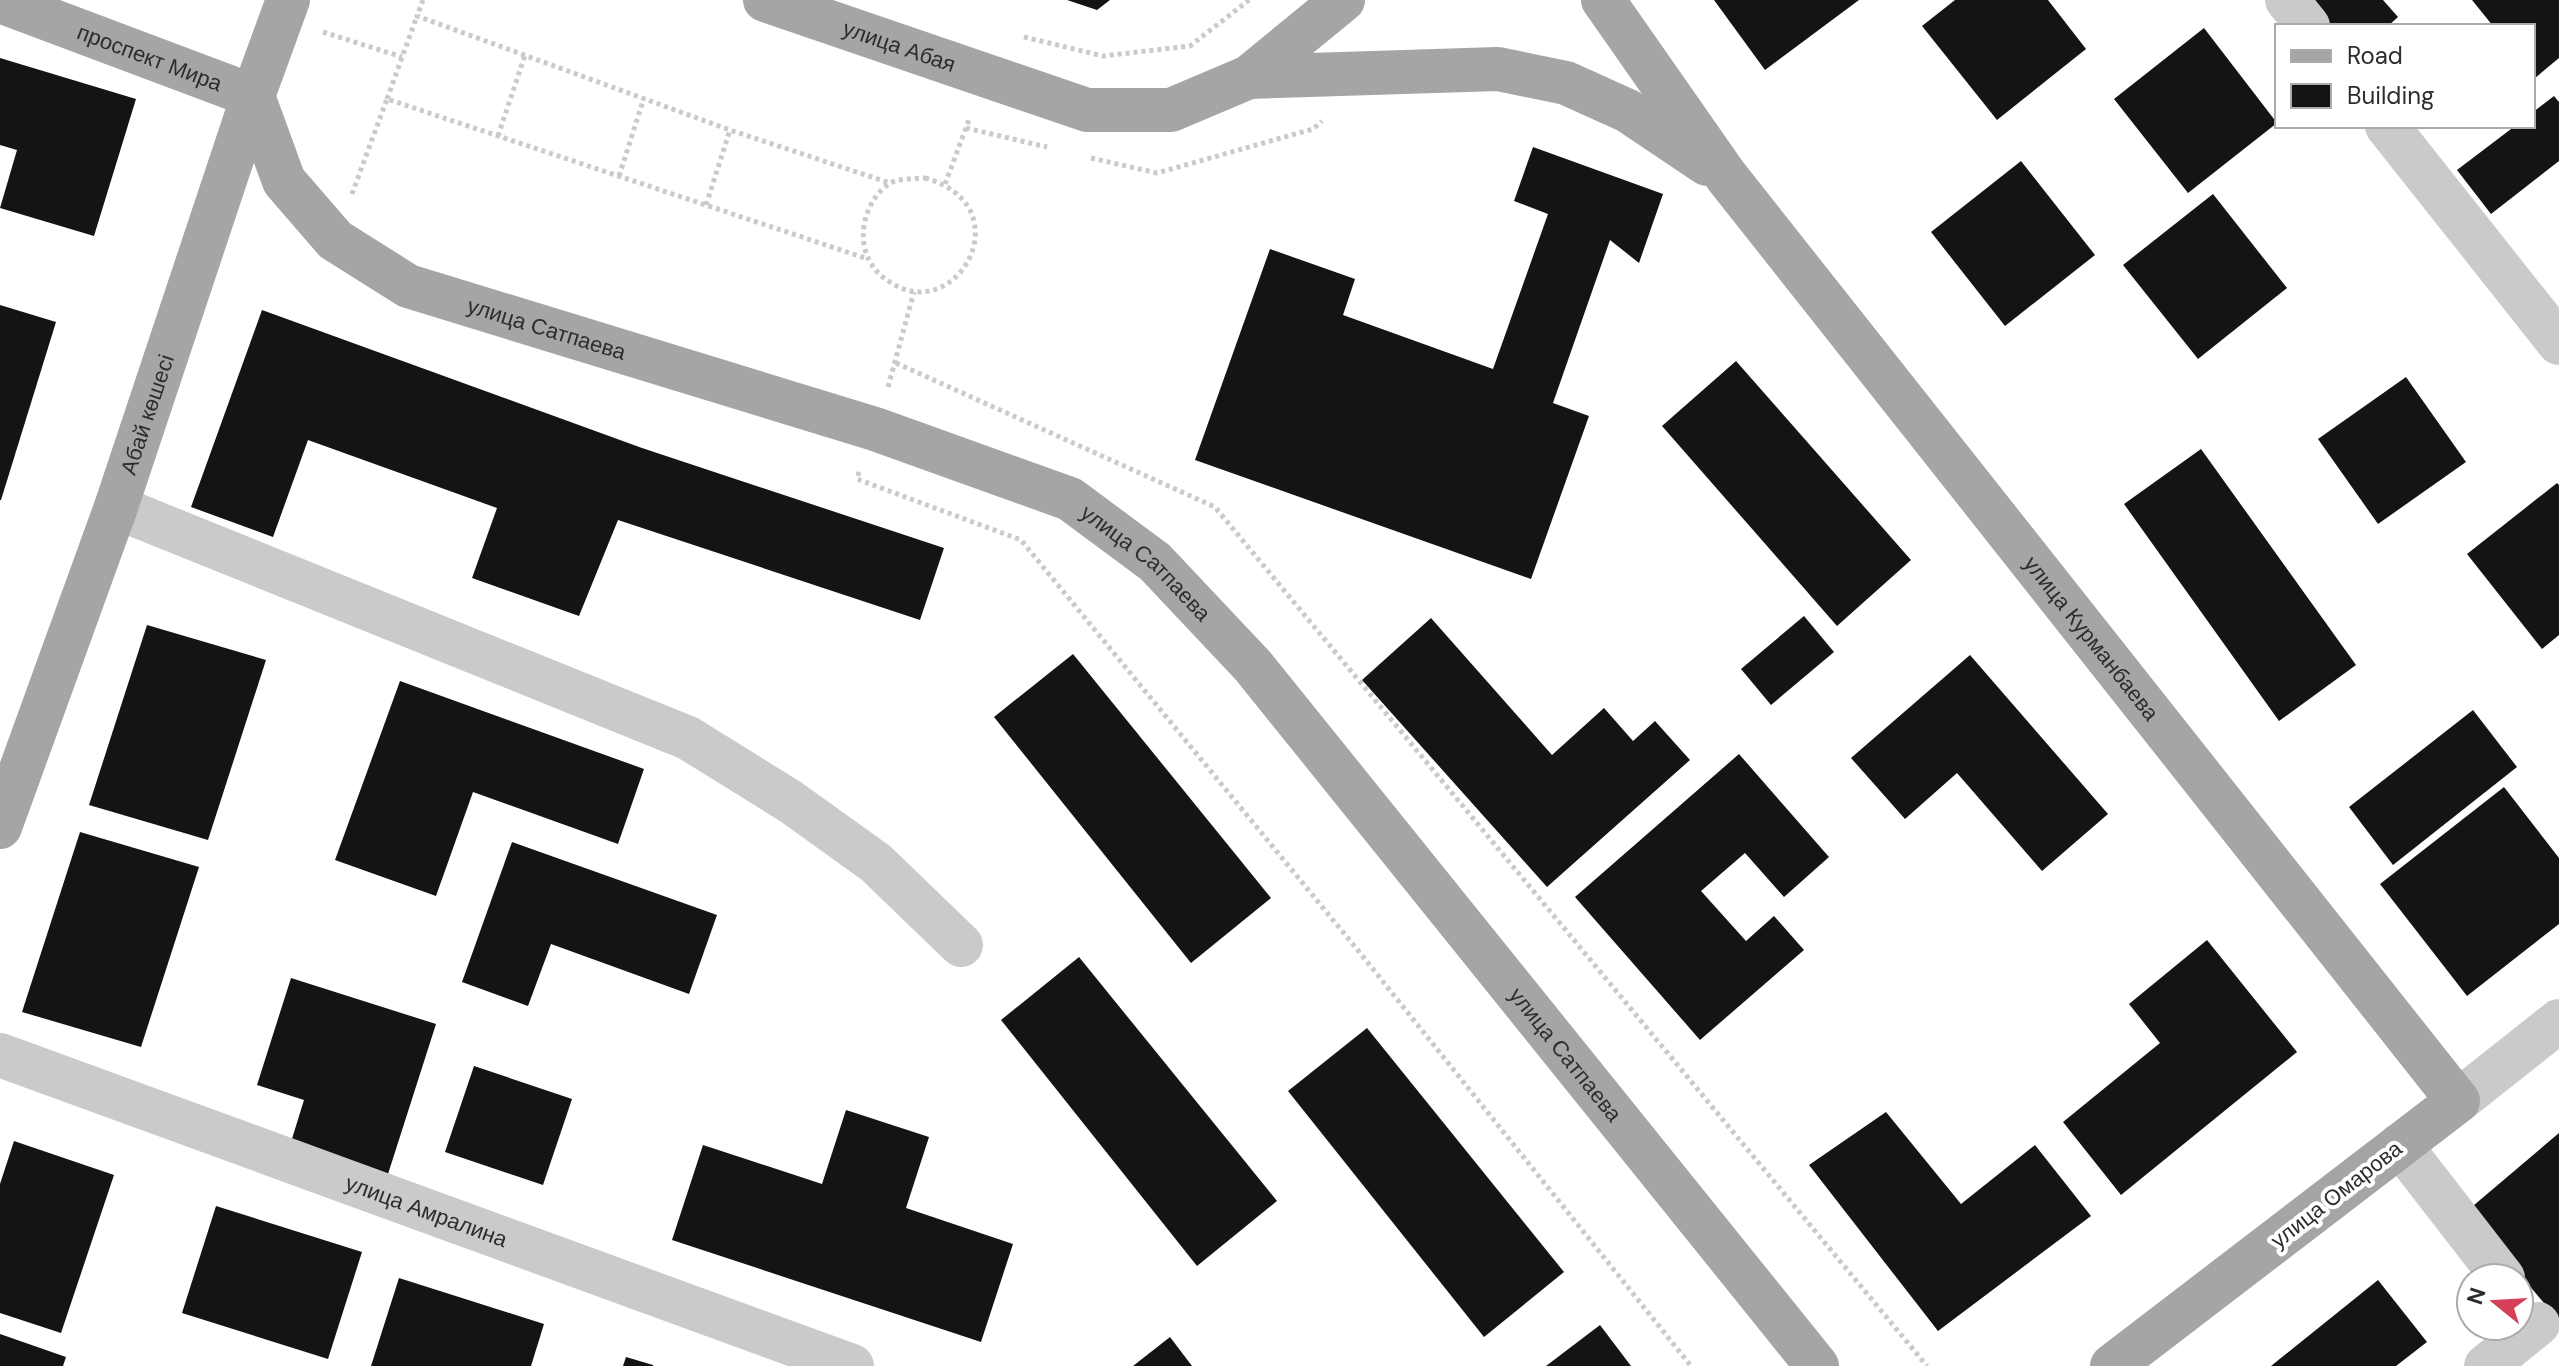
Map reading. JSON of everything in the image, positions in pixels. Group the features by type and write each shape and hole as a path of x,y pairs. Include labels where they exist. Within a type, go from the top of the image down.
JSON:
{"main road":[{"name":"улица Абая","path":"765,0 1087,110 1171,110 1249,77"},
{"path":"1249,77 1343,0"},
{"path":"1603,0 1726,176"},
{"name":"проспект Мира","path":"0,1 253,96"},
{"name":"Абай көшесі","path":"0,827 116,507 285,9"},
{"path":"1249,77 1498,69 1566,83 1628,111 1726,176"},
{"name":"улица Сатпаева","path":"253,96 284,181 335,240 408,286 875,429 1070,499 1155,562 1253,666 1817,1366"},
{"name":"улица Курманбаева","path":"1726,176 2458,1101"},
{"name":"улица Омарова","path":"2112,1366 2458,1101"}],"street":[{"path":"2287,0 2306,24"},
{"path":"2389,128 2559,343"},
{"path":"116,507 688,738 791,802 876,863 961,945"},
{"name":"улица Омарова","path":"2458,1101 2559,1021"},
{"name":"улица Амралина","path":"0,1055 852,1366"},
{"path":"2400,1145 2491,1262"},
{"path":"2486,1366 2539,1325"}],"path":[{"path":"335,240 423,0"},
{"path":"1016,35 1103,56 1190,46 1249,0"},
{"path":"285,9 402,57"},
{"path":"417,16 730,130 890,183 925,178 945,184 960,196 971,213 976,231 973,250 965,268 951,281 934,289 914,292 896,286 879,275 868,259 862,239 865,219 873,201 890,183"},
{"path":"498,136 525,55"},
{"path":"945,184 987,74"},
{"path":"619,176 644,98"},
{"path":"387,99 868,259"},
{"path":"706,205 730,130"},
{"path":"914,292 896,363 857,479 1021,540 1356,948 1691,1366"},
{"path":"896,363 1215,507 1927,1366"}],"building":[{"path":"1067,0 1110,0 1097,10"},
{"path":"1714,0 1859,0 1765,70"},
{"path":"1955,0 2048,0 2086,49 1997,120 1922,26"},
{"path":"2301,0 2383,0 2398,17 2390,24 2321,24"},
{"path":"2472,0 2559,0 2559,58 2535,78 2535,24 2491,24"},
{"path":"2204,28 2275,120 2275,125 2188,193 2114,99"},
{"path":"0,58 136,99 94,236 0,208 17,150 0,145"},
{"path":"2554,96 2559,102 2559,161 2491,214 2457,170 2512,128 2535,128 2535,110"},
{"path":"1533,147 1663,194 1639,263 1610,240 1553,403 1589,416 1531,579 1195,460 1270,249 1355,279 1343,315 1493,369 1548,214 1514,201"},
{"path":"2021,161 2095,255 2005,326 1931,232"},
{"path":"2213,194 2287,288 2198,359 2123,265"},
{"path":"0,305 56,322 1,500 0,500"},
{"path":"262,310 642,448 944,548 920,620 618,520 579,616 472,578 497,508 308,440 273,537 191,507"},
{"path":"1736,361 1911,560 1837,626 1662,426"},
{"path":"2406,377 2466,462 2378,524 2318,439"},
{"path":"2201,449 2356,665 2279,721 2124,504"},
{"path":"2557,483 2559,635 2542,649 2467,554"},
{"path":"1804,616 1834,652 1771,705 1741,669"},
{"path":"1431,618 1552,755 1604,708 1633,741 1655,721 1690,760 1547,887 1362,680"},
{"path":"147,625 266,660 208,840 89,805"},
{"path":"1073,654 1271,898 1191,963 994,717"},
{"path":"1970,655 2108,814 2042,871 1957,773 1905,819 1851,758"},
{"path":"400,681 644,769 618,844 473,792 436,896 335,860"},
{"path":"2473,710 2517,767 2393,865 2349,807"},
{"path":"1739,754 1829,857 1784,897 1745,853 1701,891 1746,941 1774,916 1804,950 1700,1040 1575,897"},
{"path":"2504,787 2559,858 2559,924 2467,996 2380,884"},
{"path":"80,832 199,867 141,1047 22,1012"},
{"path":"512,842 717,915 689,994 551,944 528,1006 462,982"},
{"path":"2207,940 2297,1052 2121,1195 2063,1122 2160,1043 2129,1004"},
{"path":"1079,957 1277,1201 1197,1266 1001,1020"},
{"path":"291,978 436,1024 388,1174 291,1142 304,1100 257,1085"},
{"path":"1367,1028 1564,1272 1484,1337 1288,1091"},
{"path":"474,1066 572,1099 543,1185 445,1152"},
{"path":"846,1110 929,1137 906,1208 1013,1244 981,1342 672,1240 703,1145 822,1184"},
{"path":"1886,1112 1961,1204 2035,1145 2091,1216 1938,1331 1809,1165"},
{"path":"2559,1133 2559,1321 2535,1292 2535,1262 2510,1262 2467,1211"},
{"path":"14,1141 114,1175 61,1333 0,1313 0,1184"},
{"path":"216,1206 362,1252 328,1359 182,1313"},
{"path":"399,1278 544,1324 531,1366 371,1366"},
{"path":"2378,1280 2427,1342 2396,1366 2271,1366"},
{"path":"1600,1325 1631,1366 1546,1366"},
{"path":"0,1334 66,1357 63,1366 0,1366"},
{"path":"1170,1337 1192,1366 1133,1366"},
{"path":"626,1357 653,1365 653,1366 623,1366"}]}
